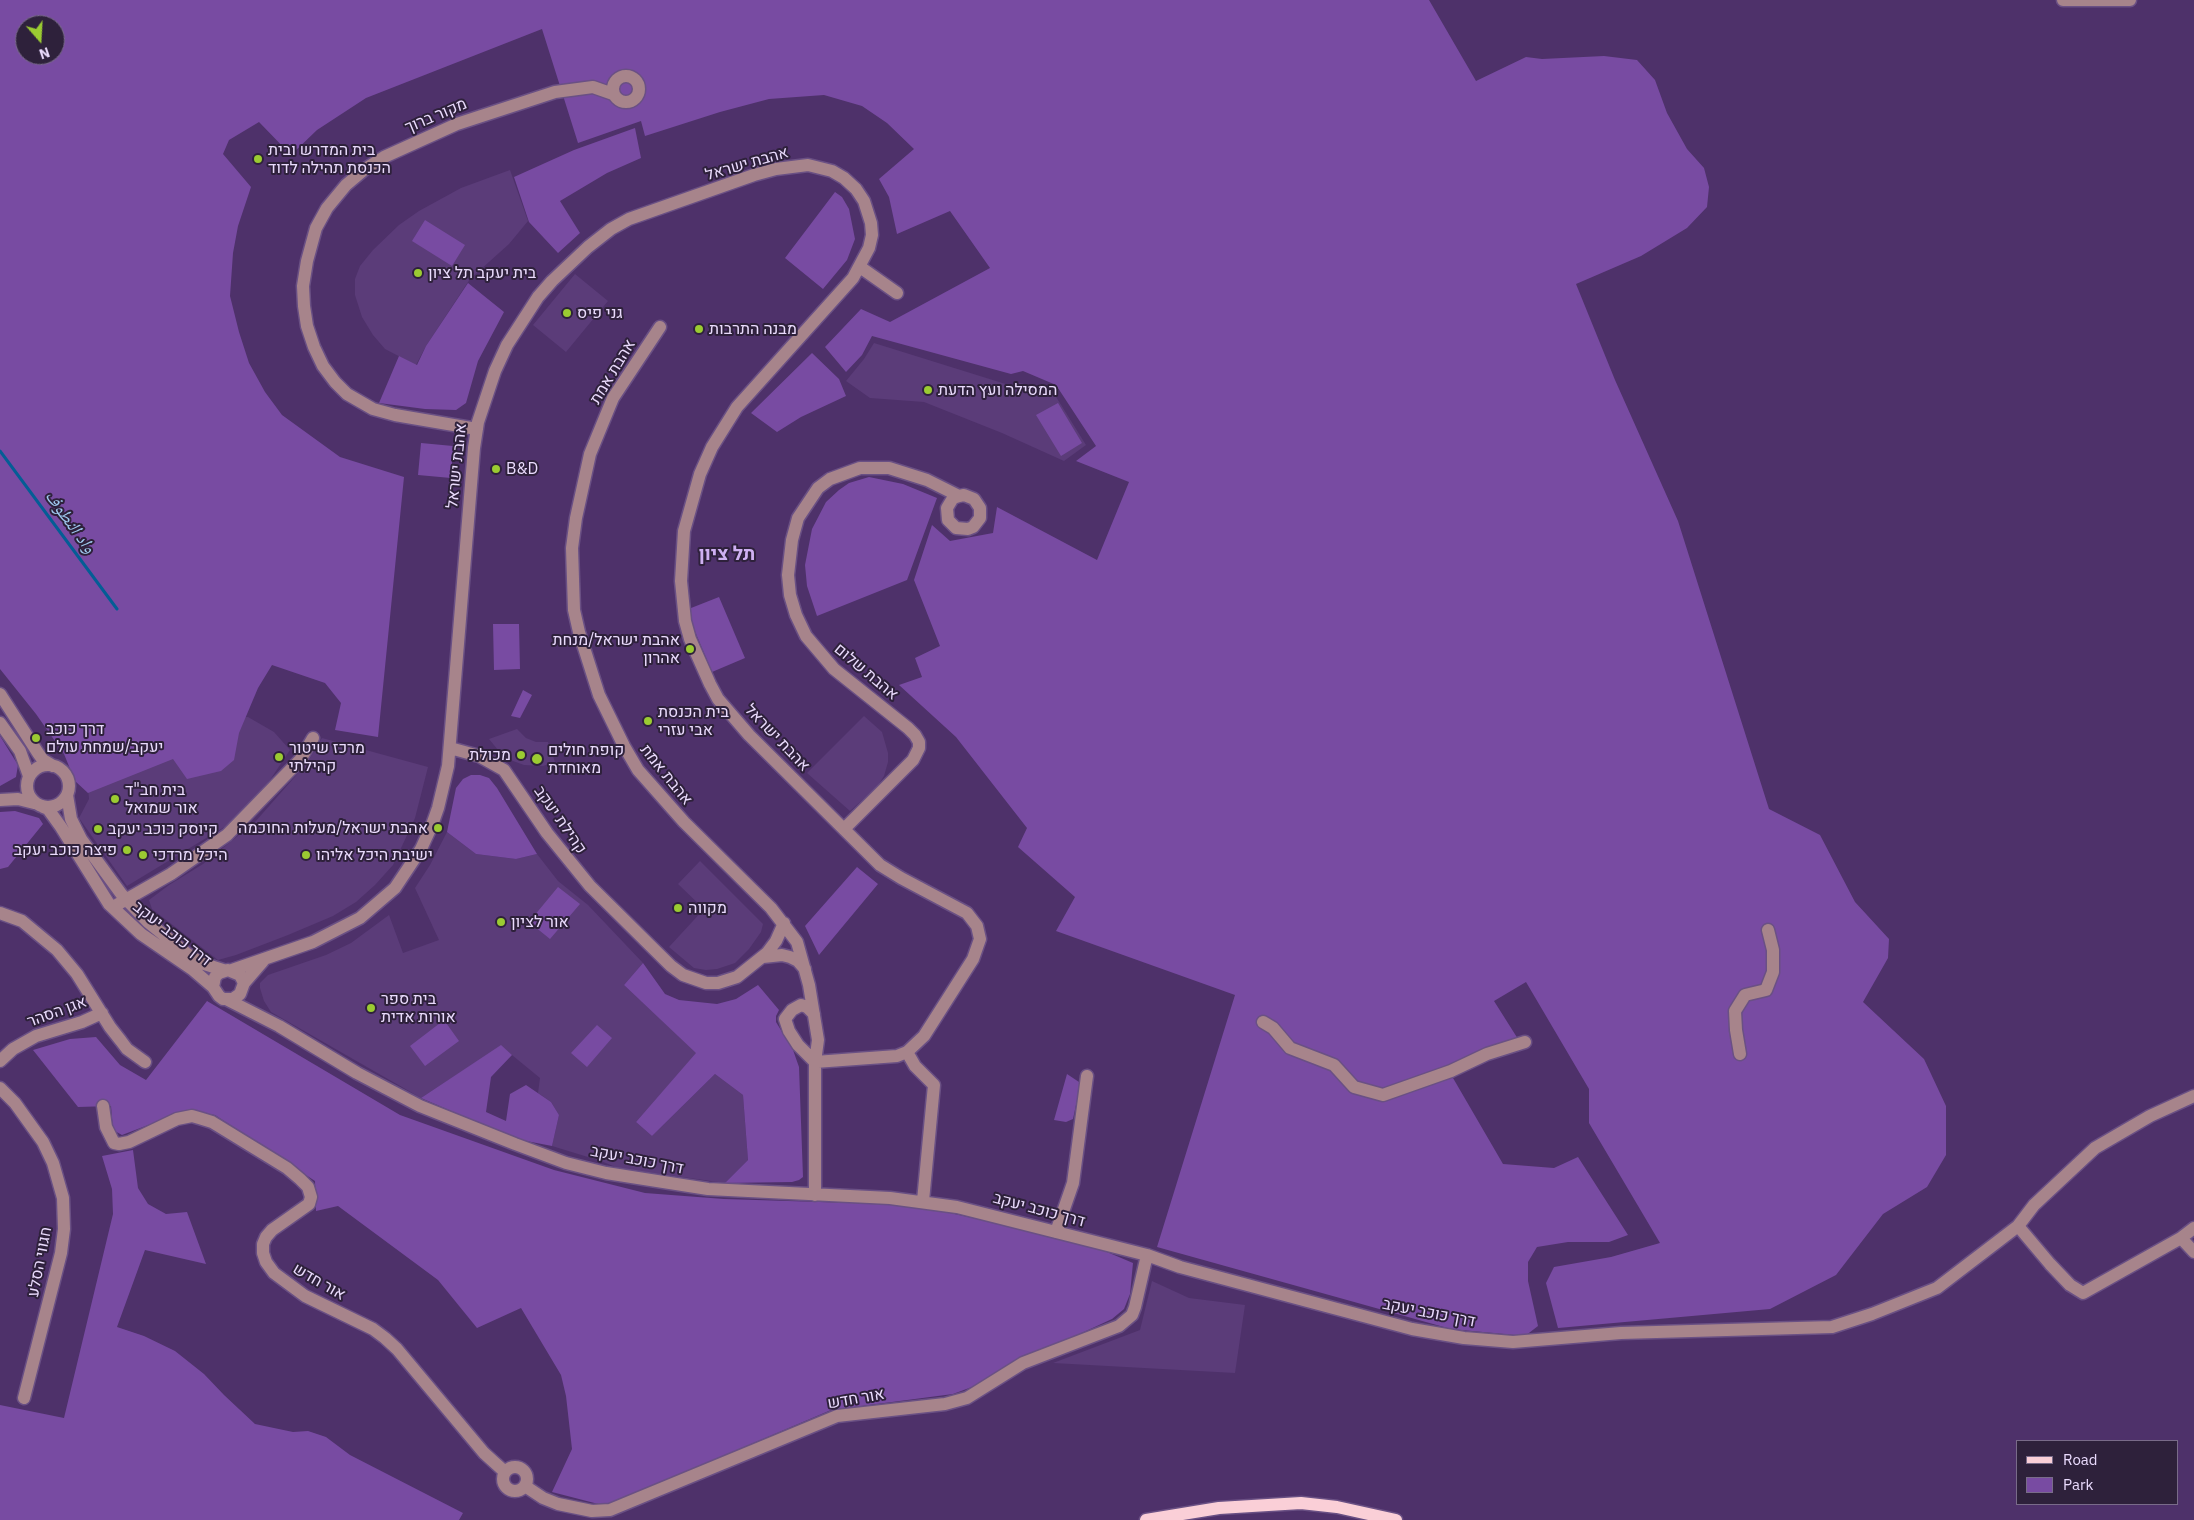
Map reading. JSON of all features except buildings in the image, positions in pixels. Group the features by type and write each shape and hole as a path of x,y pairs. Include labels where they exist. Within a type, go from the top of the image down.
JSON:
{"main road":[{"path":"1146,1520 1219,1508 1301,1503 1337,1507 1396,1520"}],"street":[{"path":"2063,0 2130,0"},
{"name":"מקור ברוך","path":"477,429 395,415 373,409 347,394 335,382 323,366 314,347 307,326 304,306 303,286 307,261 316,228 327,208 346,185 365,169 384,157 457,124 516,103 564,90 594,87 614,88"},
{"name":"אהבת ישראל","path":"228,970 313,942 360,918 395,888 421,849 438,808 450,748 477,429 495,371 516,330 538,298 552,281 588,247 610,229 629,219 776,169 808,165 819,167 844,178 856,189 868,212 872,235 869,248 860,266 842,290 737,407 712,447 700,474 684,531 681,581 684,611 690,639 700,665 718,698 749,735 869,855 890,872 967,912 973,918 979,931 979,947 957,986 924,1036 907,1052"},
{"path":"860,266 897,294"},
{"name":"אהבת אמת","path":"660,327 613,398 590,454 576,518 572,548 572,576 579,632 599,695 638,770 684,822 771,908 797,942 805,969 818,1040 815,1062 815,1195"},
{"name":"אהבת שלום","path":"844,829 913,760 920,748 915,734 834,669 806,636 796,615 790,595 788,574 792,540 798,518 818,488 830,479 844,472 866,467 889,468 938,485 954,499"},
{"path":"0,694 43,760 59,768 68,778 69,784 67,795 55,807 18,799 0,799"},
{"path":"0,722 20,751 28,779 29,797 39,805"},
{"path":"113,907 211,848 243,819 265,794 300,760 313,738"},
{"name":"קהילת יעקב","path":"450,748 485,759 504,770 574,868 671,966 688,978 706,983 718,983 737,977 763,957 776,941 784,923"},
{"path":"0,799 28,779 40,766 53,766"},
{"name":"דרך כוכב יעקב","path":"67,795 71,819 81,839 110,880 127,900 168,939 186,953 201,963 228,970"},
{"name":"דרך כוכב יעקב","path":"39,805 57,822 99,890 113,907 141,934 192,969 213,987"},
{"path":"0,913 22,921 57,950 77,974 127,1049 145,1062"},
{"path":"1740,1054 1735,1011 1745,995 1766,990 1773,972 1773,950 1768,930"},
{"path":"763,957 782,955 790,957 798,961 805,969"},
{"path":"244,985 240,975 228,970 215,977 213,987 218,996 228,1000 238,996 244,985 266,958"},
{"name":"דרך כוכב יעקב","path":"244,985 249,1004 261,1017"},
{"name":"דרך כוכב יעקב","path":"228,1000 357,1073 420,1106 480,1131 566,1162 636,1179 708,1189 923,1201 976,1210 1355,1315 1412,1329 1464,1338 1513,1342 1621,1333 1832,1327 1937,1288 2018,1226 2034,1205 2095,1148 2150,1116 2194,1096"},
{"path":"814,1014 807,1006 801,1005 792,1010 785,1019 788,1031 798,1045 815,1062 884,1058 907,1052 915,1066 934,1085 923,1201"},
{"name":"אגן הסהר","path":"0,1061 13,1049 36,1036 76,1024 102,1013"},
{"path":"1263,1022 1273,1028 1290,1048 1334,1065 1354,1087 1383,1095 1451,1070 1487,1054 1525,1042"},
{"path":"1056,1232 1074,1176 1087,1076"},
{"name":"חגווי הסלע","path":"0,1088 15,1103 43,1142 53,1163 63,1198 64,1229 61,1253 24,1398"},
{"name":"אור חדש","path":"103,1106 106,1127 114,1143 129,1142 178,1119 192,1116 212,1122 287,1168 308,1188 311,1197 310,1204 272,1230 266,1237 263,1244 263,1253 266,1262 274,1273 305,1296 373,1329 397,1349 484,1453 505,1472 503,1481 509,1490 518,1491 525,1486 543,1498 558,1504 592,1511 610,1510 837,1416 945,1404 967,1398 1033,1359 1119,1326 1132,1315 1136,1307 1147,1256"},
{"path":"2018,1226 2070,1285 2083,1293 2181,1238 2194,1228"},
{"path":"2181,1238 2194,1252"}],"shaded area":[{"name":"בית יעקב תל ציון","path":"510,170 528,221 509,244 470,279 426,346 416,365 385,349 373,335 362,317 355,295 355,279 360,266 373,250 399,225 419,211 461,188"},
{"path":"575,274 608,301 566,352 533,325"},
{"path":"874,343 1012,386 1017,382 1053,392 1086,445 1064,461 1002,433 924,402 870,398 846,381"},
{"path":"864,716 882,732 888,753 888,762 884,776 877,787 850,811 807,773"},
{"path":"248,717 274,732 290,750 268,783 226,826 127,886 79,818 89,799 86,764 193,719"},
{"path":"517,729 526,738 536,742 548,742 555,762 543,766 524,765 513,761 498,750 489,739"},
{"name":"ישיבת היכל אליהו","path":"322,738 428,767 415,818 402,846 393,865 356,902 333,916 288,935 218,960 152,909 149,900 203,864 255,822 307,763"},
{"path":"447,832 476,854 516,859 537,854 558,881 588,905 643,963 624,985 697,1053 636,1122 652,1136 715,1074 743,1095 748,1160 725,1183 618,1168 552,1146 559,1115 551,1102 538,1093 540,1078 501,1046 421,1098 271,1012 264,1001 260,988 260,983 268,975 326,955 351,943 389,915 403,953 439,940 415,888 430,865"},
{"path":"700,861 763,924 761,932 749,949 735,963 717,969 694,968 669,947 704,909 678,884"},
{"path":"1152,1281 1189,1298 1245,1305 1235,1373 1053,1363 1140,1330"}],"green space":[{"path":"0,0 1429,0 1476,81 1526,57 1542,59 1604,56 1637,60 1655,80 1667,113 1687,149 1704,168 1709,187 1707,207 1687,228 1641,256 1576,284 1615,380 1678,521 1769,809 1820,835 1855,902 1889,939 1888,958 1863,1002 1924,1059 1946,1106 1946,1155 1927,1187 1883,1214 1836,1275 1770,1309 1558,1328 1546,1283 1554,1267 1611,1257 1660,1243 1589,1123 1589,1089 1526,982 1494,1001 1518,1039 1453,1078 1503,1164 1554,1168 1578,1157 1628,1235 1609,1242 1568,1242 1537,1247 1528,1262 1528,1281 1538,1326 1525,1336 1451,1329 1157,1247 1235,995 1056,931 1075,897 1018,847 1027,828 956,737 899,685 922,677 915,658 940,646 914,580 932,525 950,541 993,533 997,507 1097,560 1129,482 1076,461 1096,446 1056,385 1023,371 1011,374 872,336 862,355 846,372 825,347 861,309 890,322 990,268 950,211 897,234 889,197 879,179 914,149 887,123 862,106 824,95 769,99 720,112 645,136 641,121 578,143 542,29 366,98 317,130 291,155 259,122 229,140 223,154 251,187 238,226 233,253 230,296 249,363 265,392 282,415 340,457 404,477 378,737 335,730 341,703 325,683 272,665 258,688 239,733 234,760 221,771 187,779 173,759 88,793 75,781 64,754 36,714 0,669"},
{"path":"635,128 641,158 607,173 560,201 580,233 558,253 529,222 514,177 574,150"},
{"path":"835,192 842,197 849,209 855,239 847,260 823,289 785,258"},
{"path":"425,220 465,245 452,266 412,241"},
{"path":"468,283 504,312 478,361 466,403 456,410 425,409 379,403 399,356 417,365 426,346"},
{"path":"812,353 839,379 846,396 801,417 777,432 751,413"},
{"path":"1058,403 1082,443 1061,456 1036,415"},
{"path":"421,443 453,446 451,478 418,475"},
{"path":"869,477 903,484 937,498 907,580 817,616 807,586 805,565 812,529 826,502 839,490 849,483"},
{"path":"719,597 745,658 712,672 686,610"},
{"path":"493,624 519,624 520,669 494,670"},
{"path":"523,690 532,695 520,718 511,716"},
{"path":"0,736 18,765 16,777 0,786"},
{"path":"471,775 489,778 537,854 516,859 476,854 447,832 456,788 463,779"},
{"path":"15,811 39,818 43,824 8,867 0,869 0,812"},
{"path":"857,867 878,884 819,955 805,926"},
{"path":"558,887 580,904 550,939 529,922"},
{"path":"643,963 665,994 679,1000 717,1004 736,999 758,985 779,1010 776,1022 793,1050 799,1067 803,1177 799,1180 792,1182 725,1183 748,1160 743,1095 715,1074 652,1136 636,1122 696,1053 624,985"},
{"path":"207,1001 400,1115 554,1170 645,1193 724,1199 885,1204 932,1209 1041,1233 1107,1252 1133,1263 1130,1294 1124,1309 1112,1319 1060,1343 988,1381 953,1394 831,1410 606,1506 552,1492 572,1449 566,1396 561,1375 521,1308 477,1328 438,1280 338,1206 316,1211 315,1181 215,1115 185,1111 122,1135 113,1130 111,1106 78,1107 33,1050 70,1039 96,1037 120,1065 146,1080"},
{"path":"444,1020 459,1041 425,1066 410,1046"},
{"path":"597,1025 612,1038 587,1067 571,1053"},
{"path":"501,1045 512,1055 491,1077 486,1112 506,1121 510,1094 526,1085 551,1102 559,1115 552,1146 516,1139 421,1098"},
{"path":"1067,1074 1079,1082 1080,1086 1073,1119 1066,1122 1054,1120"},
{"path":"133,1150 138,1188 148,1204 166,1214 187,1212 206,1264 145,1250 117,1327 144,1336 175,1351 204,1374 255,1424 293,1432 308,1431 326,1437 350,1455 463,1513 459,1520 0,1520 0,1405 64,1418 113,1214 112,1189 102,1156"}],"waterway":[{"name":"واد النطوف","path":"0,451 117,609"}],"place":[{"name":"בית המדרש ובית הכנסת תהילה לדוד","path":"258,159"},
{"name":"בית יעקב תל ציון","path":"418,273"},
{"name":"גני פיס","path":"567,313"},
{"name":"מבנה התרבות","path":"699,329"},
{"name":"המסילה ועץ הדעת","path":"928,390"},
{"name":"B&D","path":"496,469"},
{"name":"אהבת ישראל/מנחת אהרון","path":"690,649"},
{"name":"בית הכנסת אבי עזרי","path":"648,721"},
{"name":"דרך כוכב יעקב/שמחת עולם","path":"36,738"},
{"name":"מכולת","path":"521,755"},
{"name":"מרכז שיטור קהילתי","path":"279,757"},
{"name":"קופת חולים מאוחדת","path":"537,759"},
{"name":"בית חב\"ד אור שמואל","path":"115,799"},
{"name":"אהבת ישראל/מעלות החוכמה","path":"438,828"},
{"name":"קיוסק כוכב יעקב","path":"98,829"},
{"name":"פיצה כוכב יעקב","path":"127,850"},
{"name":"היכל מרדכי","path":"143,855"},
{"name":"ישיבת היכל אליהו","path":"306,855"},
{"name":"מקווה","path":"678,908"},
{"name":"אור לציון","path":"501,922"},
{"name":"בית ספר אורות אדית","path":"371,1008"}],"district":[{"name":"תל ציון","path":"727,555"}]}
